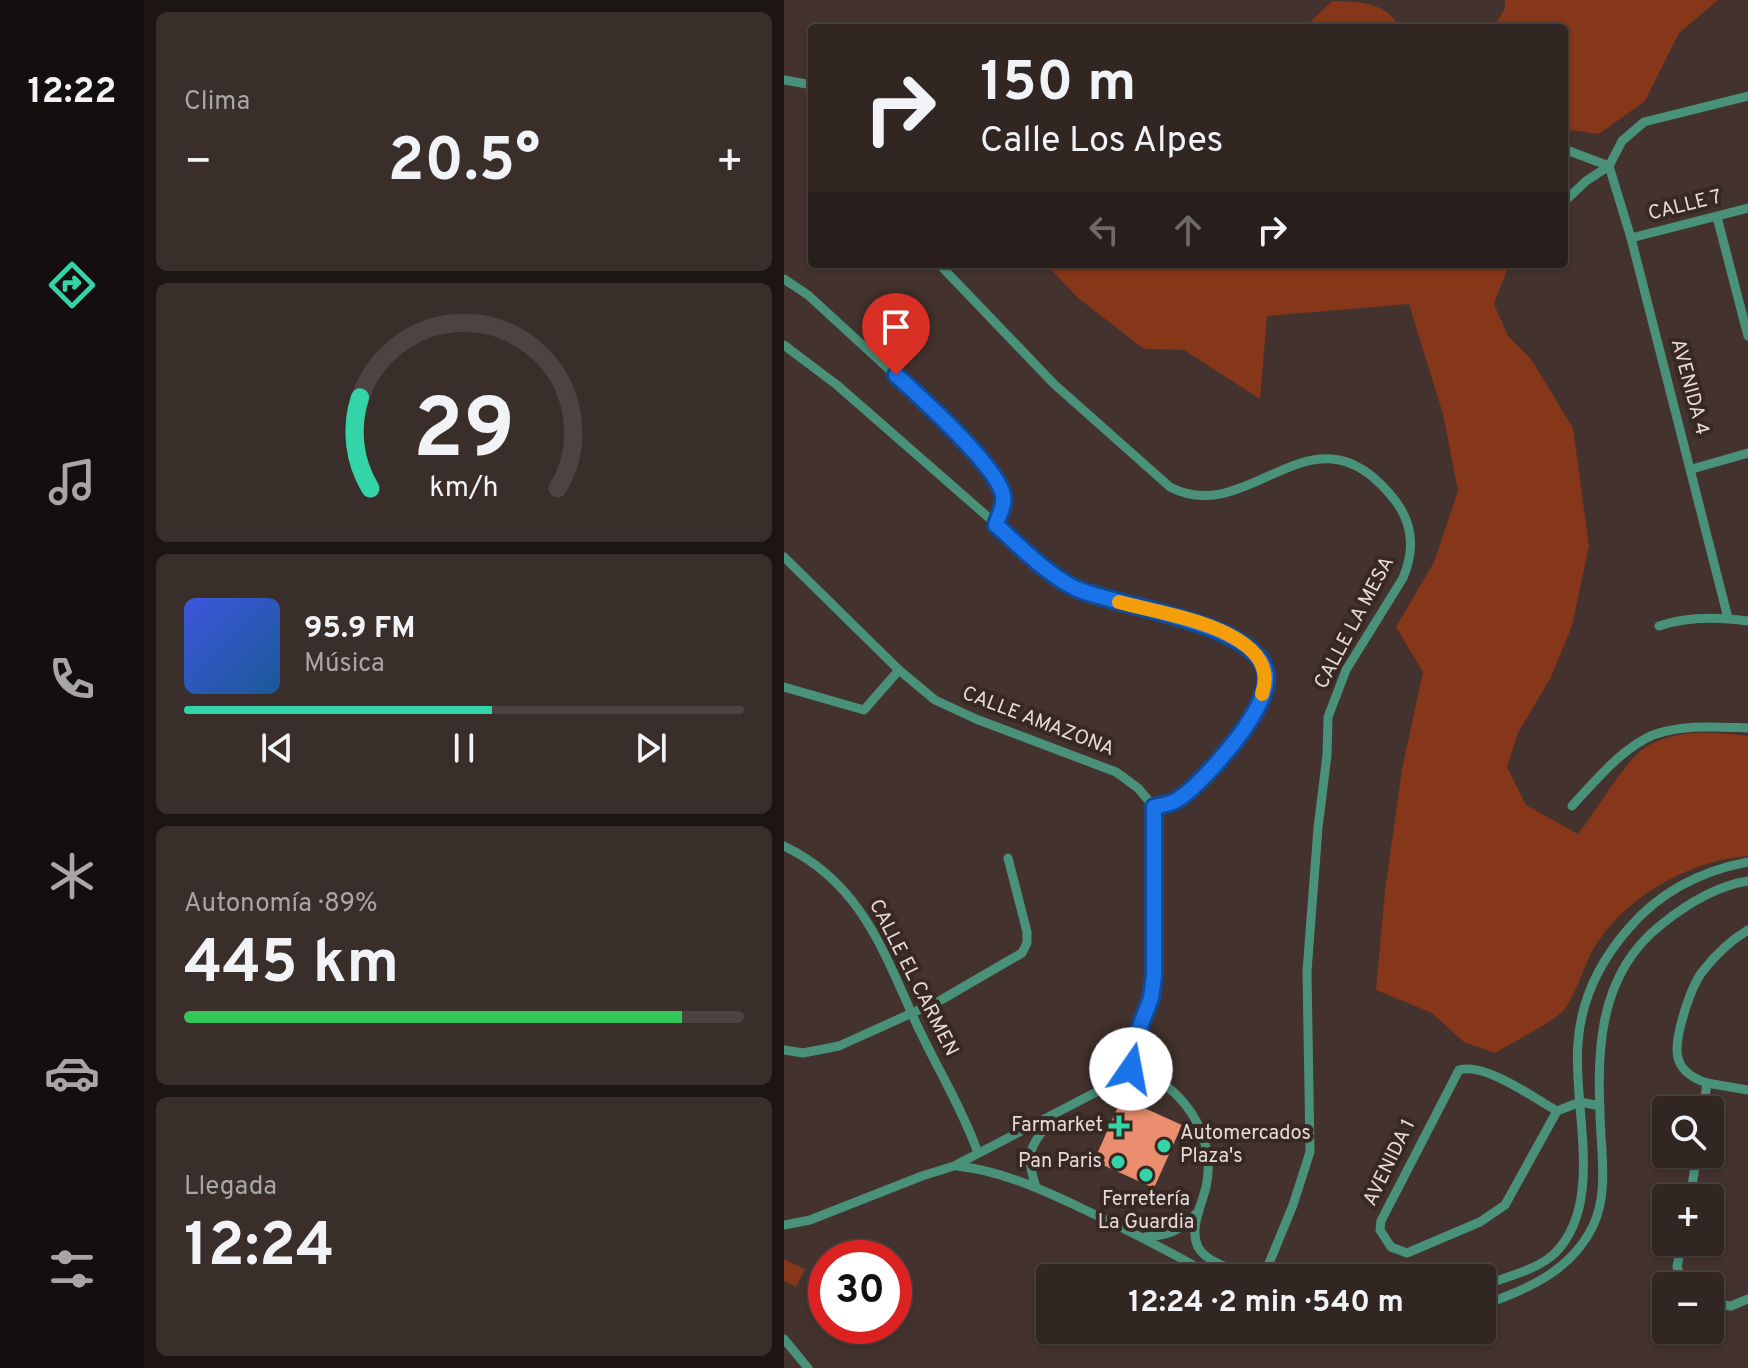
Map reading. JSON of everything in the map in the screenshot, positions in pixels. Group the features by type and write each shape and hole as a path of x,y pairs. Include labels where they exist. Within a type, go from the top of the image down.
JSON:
{"street":[{"path":"784,80 808,84"},
{"path":"1568,198 1586,181 1609,166 1622,141 1644,122 1748,96"},
{"path":"1568,151 1609,166"},
{"name":"AVENIDA 4","path":"1609,166 1692,469 1728,618"},
{"name":"CALLE 7","path":"1631,238 1748,208"},
{"path":"1717,217 1748,336"},
{"name":"CALLE LA MESA","path":"943,268 1054,384 1170,487 1186,495 1213,495 1248,485 1312,459 1340,460 1355,464 1382,486 1410,527 1412,546 1409,565 1346,670 1328,717 1307,971 1310,1152 1293,1205 1266,1264"},
{"path":"784,279 808,295 918,396 989,469 1002,492 1003,503 996,525"},
{"path":"784,345 837,385 996,525 1070,585 1102,598 1219,630 1243,643 1262,662 1266,673 1256,711 1234,743 1177,800 1154,807 1154,976 1131,1069 1104,1088 954,1166 810,1220 784,1225"},
{"path":"1692,469 1748,453"},
{"name":"CALLE AMAZONA","path":"784,557 899,670 935,700 1116,772 1138,788 1154,807"},
{"path":"1659,626 1674,621 1728,618 1748,621"},
{"path":"784,687 864,710 899,670"},
{"path":"1572,806 1616,762 1652,736 1691,728 1748,728"},
{"name":"CALLE EL CARMEN","path":"784,846 825,870 862,912 978,1153"},
{"path":"784,1050 803,1053 839,1046 941,1000 1022,953 1027,943 1027,932 1008,858"},
{"path":"1496,1280 1543,1262 1555,1253 1578,1209 1582,1182 1577,1056 1581,1021 1592,982 1636,920 1665,895 1701,875 1748,862"},
{"path":"1496,1299 1555,1272 1576,1251 1589,1232 1600,1206 1603,1185 1599,1056 1602,1025 1610,999 1628,963 1653,931 1678,911 1704,895 1748,881"},
{"path":"1748,930 1701,973 1682,1022 1677,1051 1678,1059 1687,1073 1707,1083 1748,1090"},
{"name":"AVENIDA 1","path":"1466,1068 1494,1075 1557,1111 1505,1205 1480,1222 1416,1251 1398,1252 1391,1247 1380,1230 1381,1221 1459,1070 1466,1068"},
{"path":"1131,1069 1153,1075 1169,1086 1184,1100 1193,1118 1207,1162 1206,1186 1195,1240 1204,1255 1226,1264"},
{"path":"1705,1096 1707,1083"},
{"path":"1557,1111 1580,1102 1600,1106"},
{"path":"1036,1187 1029,1163 1033,1143 1059,1112"},
{"path":"954,1166 987,1170 1036,1187 1145,1237 1192,1264"},
{"path":"1145,1237 1165,1236 1199,1211"},
{"path":"1724,1305 1731,1306 1748,1299"},
{"path":"784,1339 808,1368"}],"shaded area":[{"path":"1505,0 1718,0 1679,33 1645,101 1599,134 1568,130 1568,24 1495,24 1505,8"},
{"path":"1332,1 1371,5 1387,13 1397,24 1308,24"},
{"path":"1050,268 1507,270 1494,304 1508,336 1531,359 1573,428 1589,546 1572,626 1551,677 1518,733 1507,767 1526,805 1578,834 1626,766 1645,748 1672,736 1688,734 1748,736 1748,856 1703,865 1640,898 1622,913 1594,948 1564,1010 1495,1053 1464,1042 1432,1013 1376,990 1385,891 1402,769 1423,672 1396,627 1434,562 1458,491 1443,414 1409,304 1267,316 1260,399 1184,350 1144,349 1078,298"},
{"path":"784,1259 805,1269 796,1287 784,1281"}],"building":[{"path":"1141,1085 1150,1090 1142,1107 1182,1125 1154,1188 1094,1161 1123,1095 1134,1100"}],"slow traffic":[{"path":"1119,602 1196,622 1231,635 1262,662 1266,683 1262,694"}],"place":[{"name":"Farmarket","path":"1119,1126"},
{"name":"Automercados Plaza's","path":"1164,1146"},
{"name":"Pan Paris","path":"1118,1162"},
{"name":"Ferretería La Guardia","path":"1146,1175"}],"route":[{"path":"896,375 989,469 1002,492 1003,503 996,525 1044,566 1080,590 1196,622 1231,635 1253,652 1266,673 1266,683 1256,711 1234,743 1177,800 1154,807 1154,976 1131,1069"}]}
